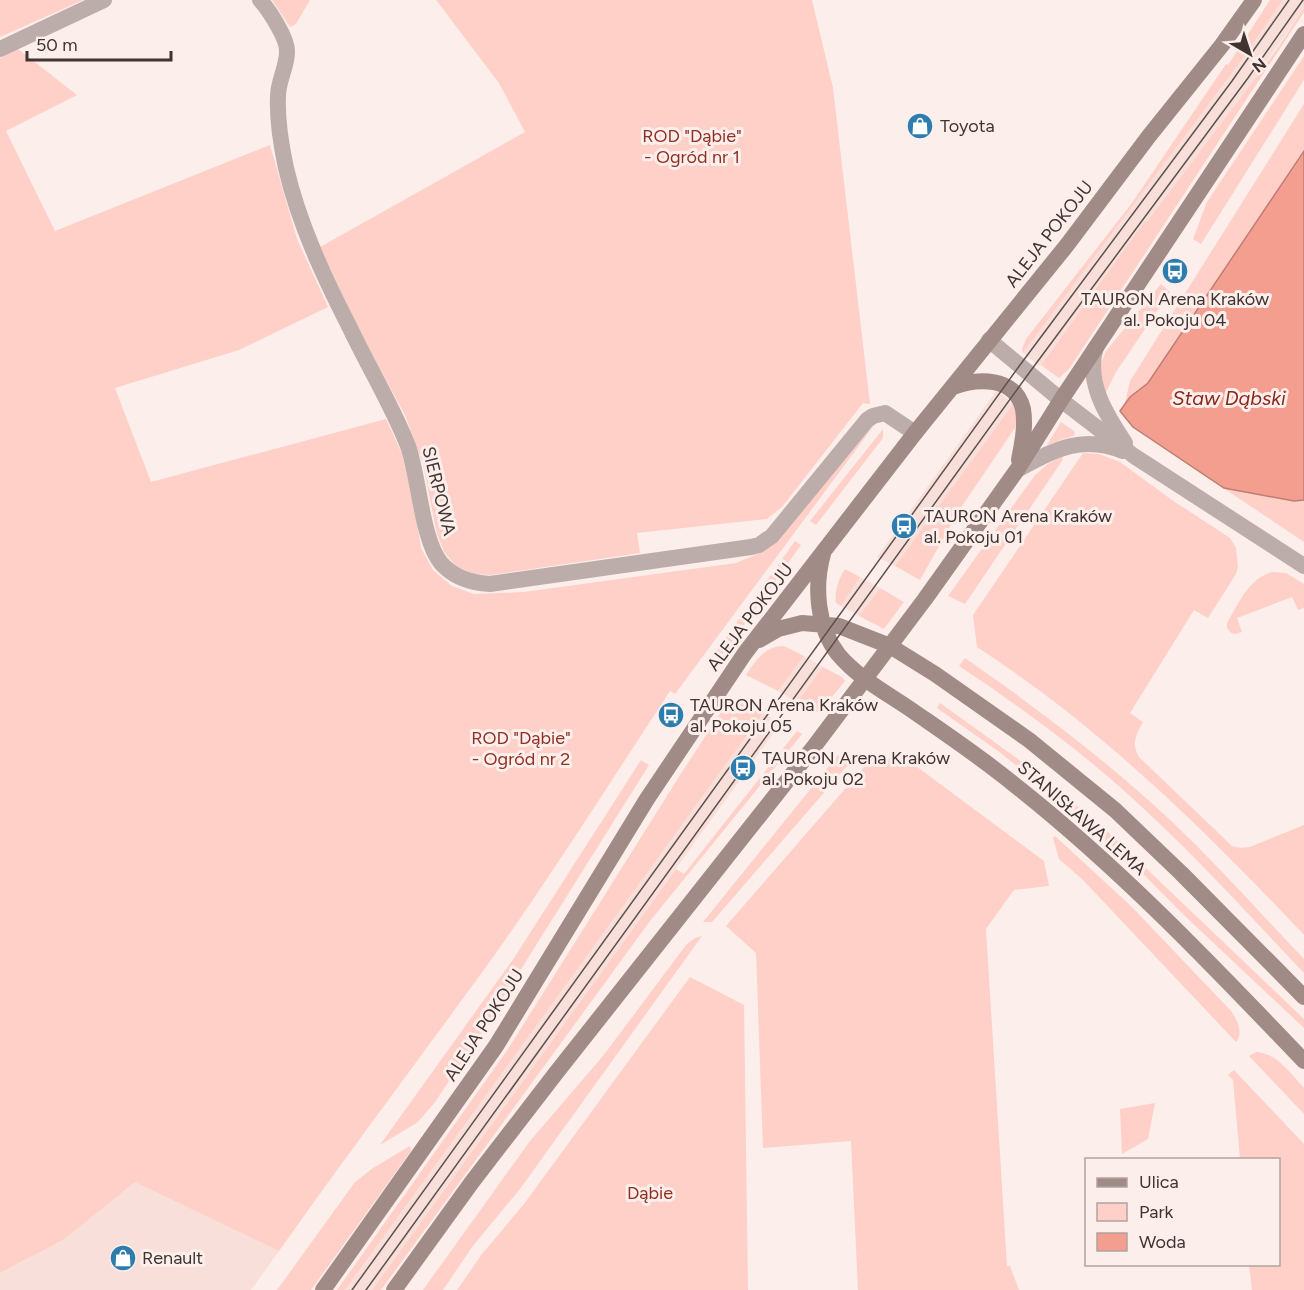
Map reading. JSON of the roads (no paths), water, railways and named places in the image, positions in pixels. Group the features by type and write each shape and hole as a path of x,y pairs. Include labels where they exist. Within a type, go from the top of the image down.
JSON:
{"main road":[{"name":"ALEJA POKOJU","path":"323,1290 490,1055 647,799 745,653 915,433 1067,245 1149,136 1216,53 1254,0"},
{"path":"394,1290 472,1182 569,1055 819,741 890,646 1017,470 1304,34"},
{"path":"952,387 982,380 999,383 1014,393 1021,404 1024,420 1017,470"},
{"name":"STANISŁAWA LEMA","path":"825,550 821,564 819,594 823,624 832,645 839,654 865,679 987,764 1089,846 1196,949 1304,1061"},
{"name":"STANISŁAWA LEMA","path":"745,653 778,629 802,623 845,627 890,646 1010,726 1092,791 1148,841 1304,997"}],"street":[{"path":"0,49 104,0"},
{"name":"SIERPOWA","path":"260,0 270,13 288,50 278,94 282,146 290,186 313,249 350,329 399,425 414,464 429,538 434,551 441,563 454,575 466,581 490,584 751,547 772,536 867,420 879,413 885,413 915,433"},
{"path":"989,340 1061,400 1134,456 1304,567"},
{"path":"1096,347 1094,372 1097,392 1110,419 1134,456"},
{"path":"1017,470 1050,452 1082,444 1112,447 1134,456"}],"water":[{"name":"Staw Dąbski","path":"1304,151 1304,500 1294,501 1224,488 1133,427 1120,411 1130,397 1148,383"}],"tram line":[{"path":"352,1290 1020,365 1232,81 1289,0"},
{"path":"366,1290 1029,373 1248,78 1303,0"}],"place":[{"name":"Toyota","path":"920,126"},
{"name":"TAURON Arena Kraków al. Pokoju 04","path":"1175,271"},
{"name":"TAURON Arena Kraków al. Pokoju 01","path":"904,526"},
{"name":"TAURON Arena Kraków al. Pokoju 05","path":"671,715"},
{"name":"TAURON Arena Kraków al. Pokoju 02","path":"743,768"},
{"name":"Renault","path":"123,1258"}],"park label":[{"name":"ROD \"Dąbie\" - Ogród nr 1","path":"692,146"},
{"name":"ROD \"Dąbie\" - Ogród nr 2","path":"521,748"},
{"name":"Dąbie","path":"650,1193"}]}
